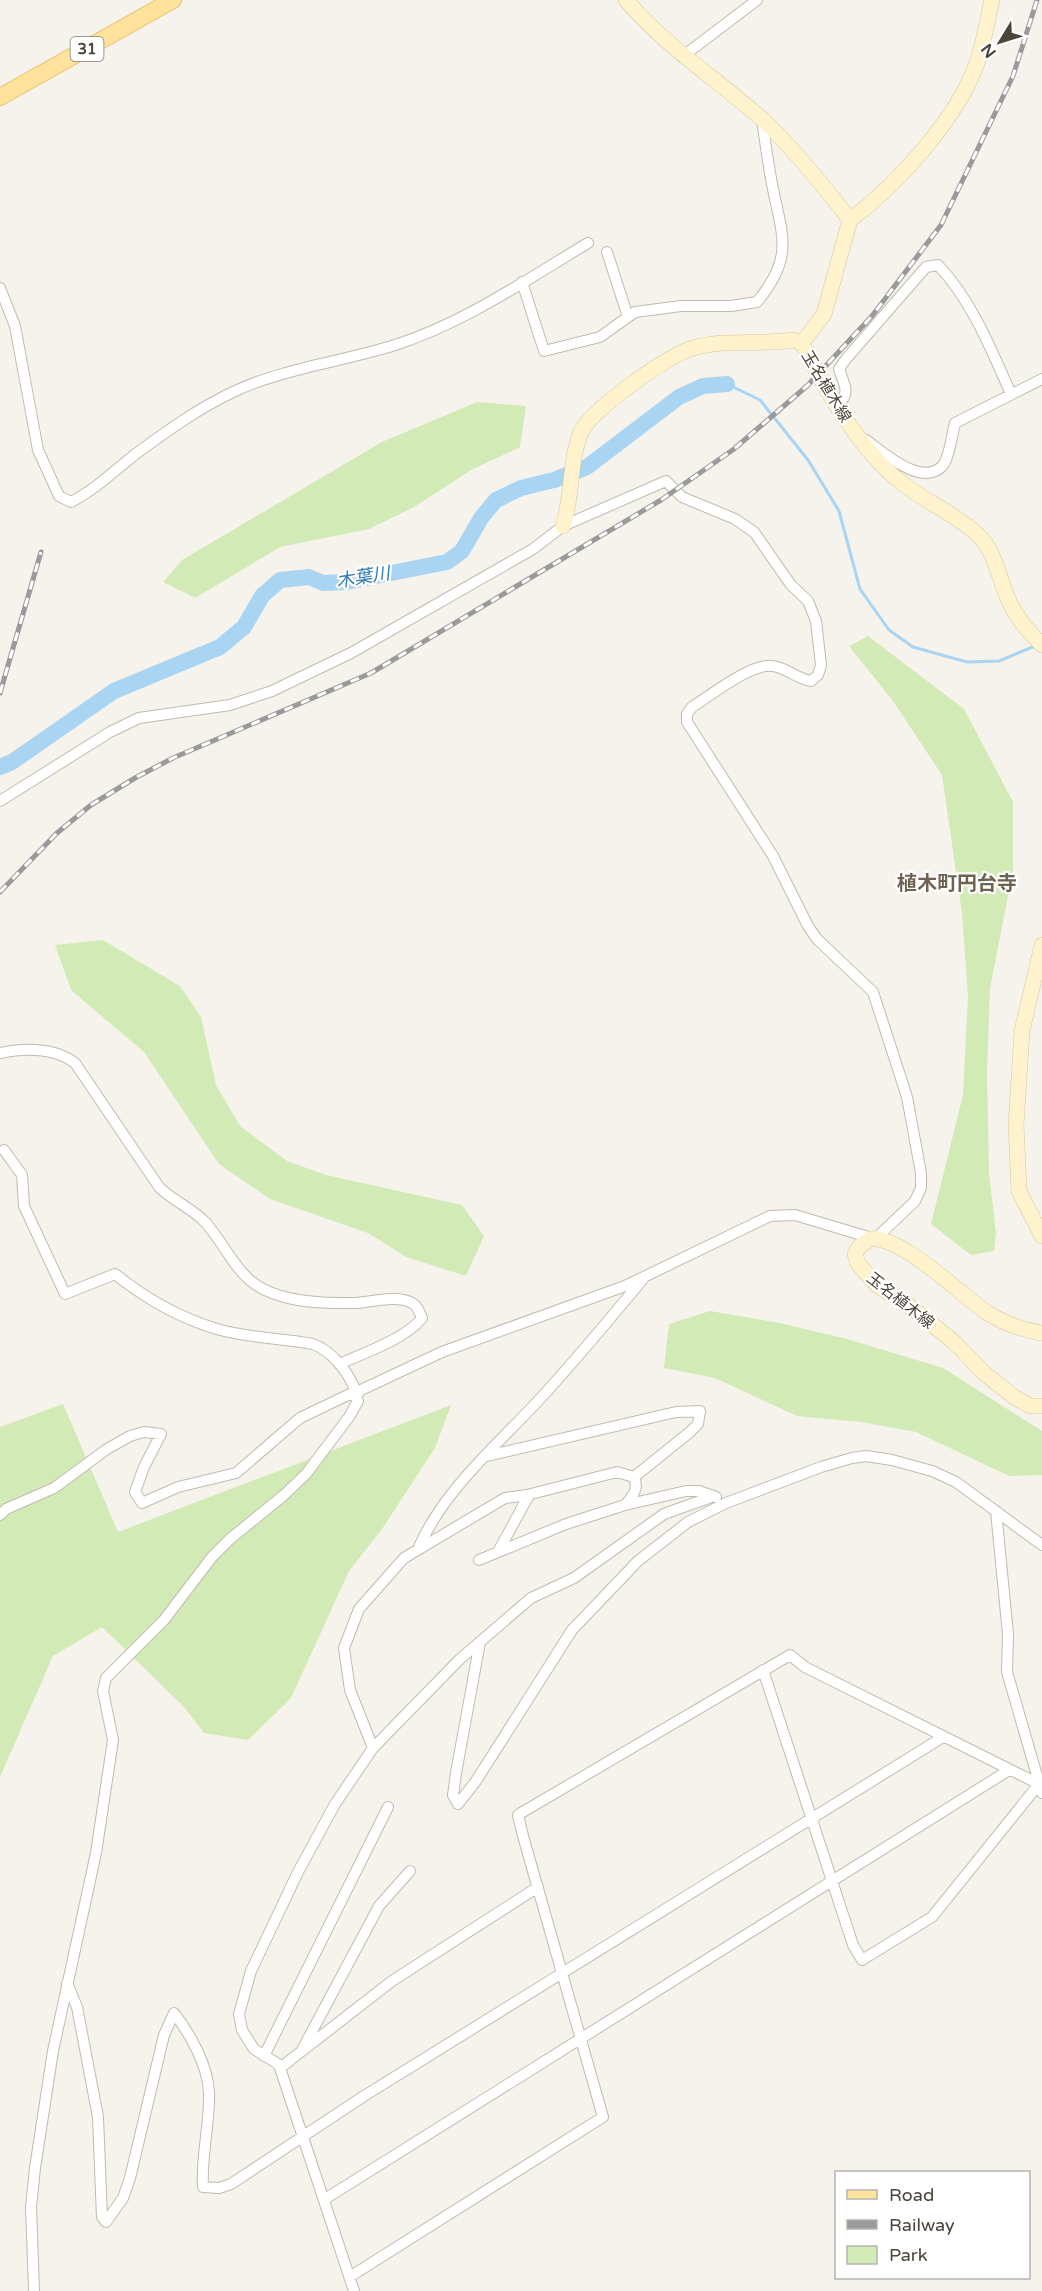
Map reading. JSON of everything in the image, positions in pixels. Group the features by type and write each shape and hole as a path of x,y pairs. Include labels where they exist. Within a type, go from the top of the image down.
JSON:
{"main road":[{"name":"31","path":"0,97 173,0"},
{"path":"626,0 682,57 762,119 807,167 850,220 863,211 925,147 954,109 977,62 992,0"},
{"name":"玉名植木線","path":"850,220 824,314 802,343 844,417 885,468 902,483 978,535 990,550 1006,594 1021,624 1042,645"},
{"path":"563,526 569,507 573,461 582,431 591,417 605,405 661,364 692,348 793,340 802,343"},
{"path":"1042,945 1022,1031 1016,1124 1018,1191 1042,1236"},
{"path":"875,1239 924,1262 986,1312 1009,1325 1042,1333"},
{"name":"玉名植木線","path":"875,1239 859,1247 855,1254 858,1264 878,1286 907,1304 955,1343 984,1373 1014,1397 1030,1406 1042,1406"}],"street":[{"path":"682,57 757,0"},
{"path":"522,282 544,351 600,337 635,312 681,306 731,306 757,302 768,289 781,262 783,241 762,119"},
{"path":"0,288 15,326 38,450 58,496 71,502 103,483 175,426 234,392 270,377 395,345 469,313 588,243"},
{"path":"607,252 628,317"},
{"path":"838,404 844,400 847,390 839,369 846,358 926,267 938,265 952,279 969,306 1011,394"},
{"path":"856,433 898,465 922,472 934,471 944,463 955,423 1042,379"},
{"path":"0,801 110,732 139,718 230,705 272,692 351,653 533,549 563,526 666,481 682,497 735,519 754,532 791,585 808,601 816,621 821,665 818,675 811,681 770,665 755,669 692,707 687,714 687,722 774,856 808,926 817,939 873,992 907,1097 921,1173 921,1188 915,1201 875,1239 795,1215 776,1215 741,1228 645,1277 442,1352 379,1381 355,1396 350,1394 314,1409 273,1439 236,1473 178,1487 141,1503 135,1492 161,1434 144,1432 122,1440 54,1488 0,1515"},
{"path":"0,1053 29,1049 42,1050 66,1056 75,1063 159,1186 171,1199 194,1212 206,1224 244,1277 262,1289 316,1303 394,1299 410,1301 418,1308 422,1318 418,1322 395,1338 339,1364"},
{"path":"4,1150 22,1175 24,1206 65,1294 115,1274 138,1292 176,1313 218,1329 314,1344 327,1350 339,1364 355,1388 358,1401 357,1406 306,1474 212,1557 164,1620 106,1678 103,1691 113,1740 96,1853 53,2051 35,2168 31,2207 34,2291"},
{"path":"419,1547 439,1511 561,1377 645,1277"},
{"path":"487,1456 676,1412 700,1411 698,1424 634,1477"},
{"path":"480,1641 453,1795 458,1804 476,1781 572,1630 638,1561 688,1522 726,1503 821,1467 866,1456 892,1460 932,1471 956,1482 1042,1545"},
{"path":"373,1748 350,1690 344,1648 358,1609 404,1558 505,1498 617,1472 634,1477"},
{"path":"625,1505 635,1492 637,1484 634,1477"},
{"path":"479,1560 499,1550 625,1505 686,1491 699,1491 726,1503"},
{"path":"499,1550 529,1494"},
{"path":"354,2291 351,2276 280,2068 254,2049 242,2030 239,2014 251,1971 298,1872 335,1804 373,1748 480,1641 531,1598 574,1578 664,1514 714,1496"},
{"path":"996,1511 1008,1634 1007,1672 1040,1788"},
{"path":"351,2276 603,2118 518,1815 790,1655 805,1666 1040,1788"},
{"path":"763,1670 854,1945 862,1960 932,1917 1040,1788"},
{"path":"67,1983 77,2007 98,2117 103,2173 102,2217 106,2222 123,2198 130,2178 164,2034 174,2013 191,2036 209,2092 201,2165 202,2187 231,2184 303,2135 944,1737"},
{"path":"325,2199 1009,1770"},
{"path":"264,2056 388,1807"},
{"path":"300,2053 379,1906 410,1871"},
{"path":"280,2068 393,1980 538,1887"}],"green space":[{"path":"477,402 526,406 520,447 471,470 414,507 369,529 280,547 195,598 163,582 182,560 382,442"},
{"path":"868,636 964,709 1013,802 1013,871 990,988 987,1074 989,1173 996,1233 994,1251 971,1255 931,1224 963,1095 968,997 962,913 942,775 893,701 849,646"},
{"path":"103,940 180,986 201,1017 216,1085 240,1126 287,1161 326,1175 462,1205 484,1236 466,1276 406,1257 368,1233 270,1199 219,1164 144,1052 71,990 55,945"},
{"path":"710,1311 780,1323 847,1339 943,1368 1042,1431 1042,1475 1009,1476 916,1432 861,1422 797,1416 715,1378 664,1368 669,1324"},
{"path":"63,1404 118,1532 451,1405 435,1448 382,1529 349,1571 291,1698 248,1740 204,1733 184,1707 102,1627 53,1656 0,1777 0,1427"}],"waterway":[{"path":"727,384 760,400 808,460 839,511 860,589 889,630 913,647 967,662 999,661 1035,646"},
{"name":"木葉川","path":"0,767 12,762 114,691 220,647 244,627 262,596 280,580 309,577 323,583 346,582 447,562 462,551 481,518 496,500 521,488 554,480 587,467 679,397 703,386 727,384"}],"railway":[{"path":"0,892 57,833 91,805 135,778 173,758 371,673 661,500 734,449 807,386 872,316 941,225 1013,76 1037,0"},
{"path":"0,693 41,552"}],"district":[{"name":"植木町円台寺","path":"957,883"}]}
